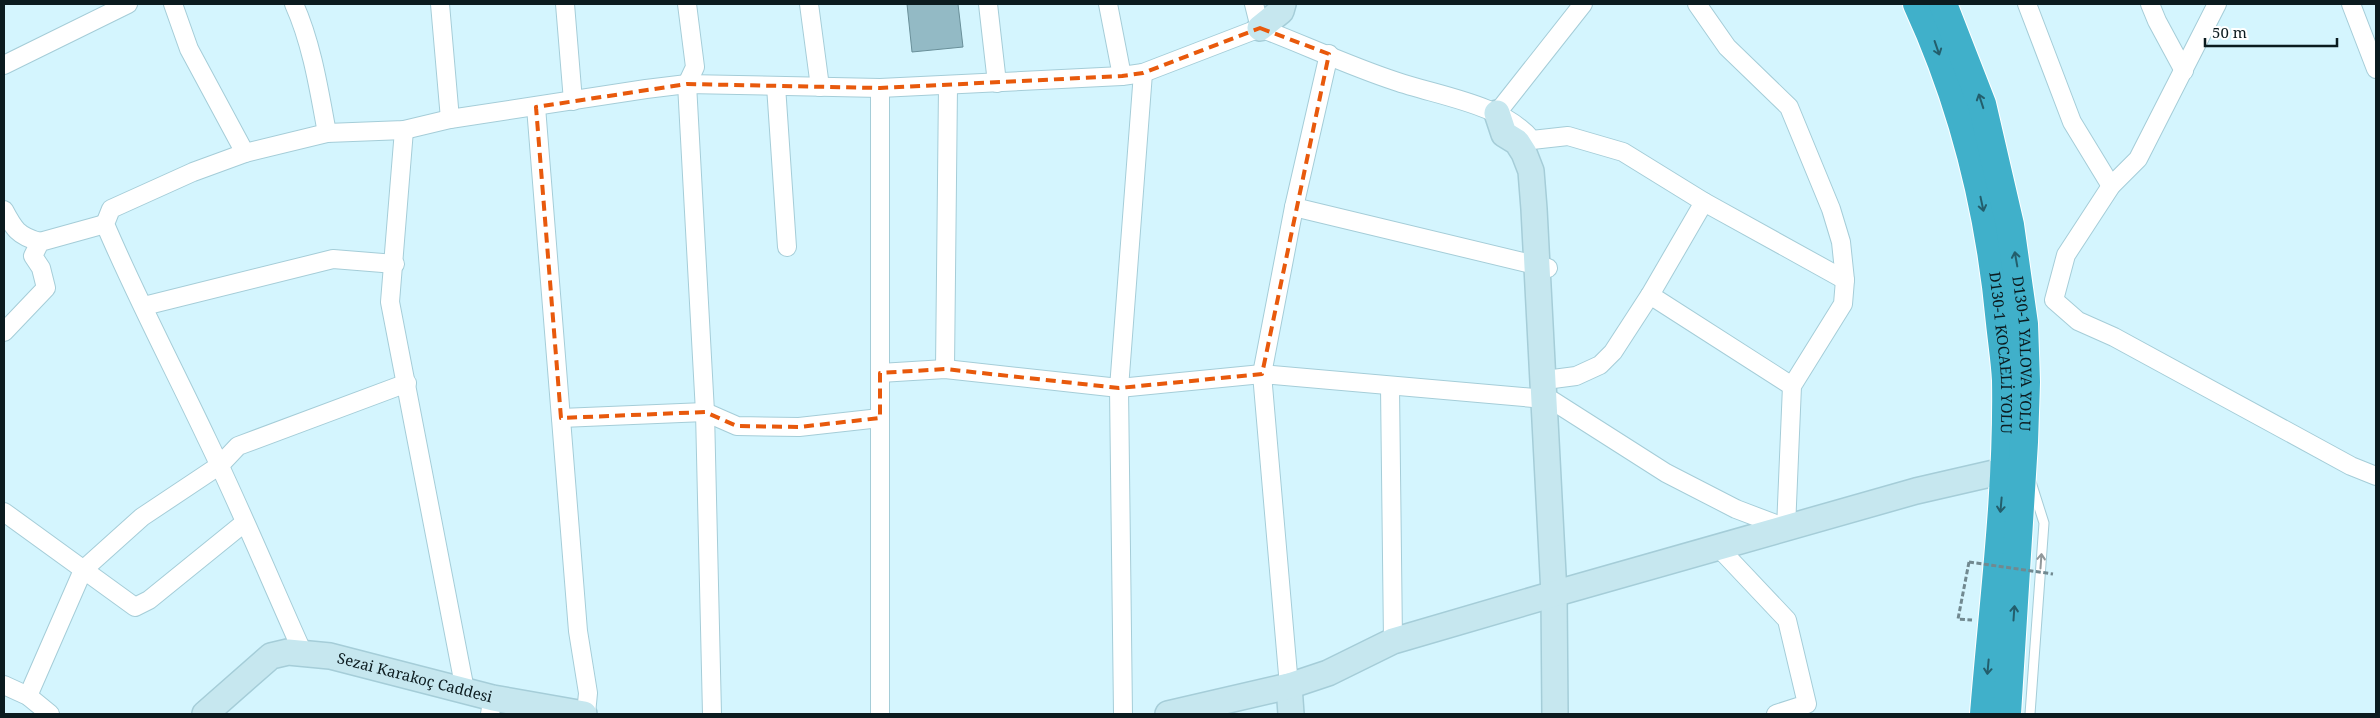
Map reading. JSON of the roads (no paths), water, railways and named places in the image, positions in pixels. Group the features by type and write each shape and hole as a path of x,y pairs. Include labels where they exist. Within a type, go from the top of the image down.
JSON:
{"highway":[{"name":"D130-1 KOCAELİ YOLU","path":"1918,4 1935,43 1972,158 1995,271 2006,378 2013,464 1984,714"},
{"name":"D130-1 YALOVA YOLU","path":"1943,4 1982,104 2018,264 2024,324 2026,382 2013,464 2007,714"}],"street":[{"path":"4,66 128,4"},
{"path":"174,4 189,49 245,153"},
{"path":"294,4 300,18 315,72 327,133"},
{"path":"440,4 450,119"},
{"path":"565,4 573,101"},
{"path":"687,4 694,67 687,84 705,412 712,714"},
{"path":"810,4 820,87"},
{"path":"988,4 997,83"},
{"path":"1108,4 1122,76"},
{"path":"1254,4 1260,28"},
{"path":"303,653 220,465 144,306 124,270 105,224 111,209 193,172 245,153 327,133 404,130 450,119 536,107 646,88 687,84 880,88 948,86 1122,76 1143,73 1260,28 1281,11 1283,4"},
{"path":"1497,113 1583,4"},
{"path":"1697,4 1727,47 1789,107 1831,209 1841,242 1845,280 1843,304 1792,386 1786,528"},
{"path":"2026,4 2072,122 2112,186"},
{"path":"2150,4 2156,21 2184,71"},
{"path":"2217,4 2138,160 2112,186 2066,255 2054,300 2078,321 2114,337 2350,466 2376,476"},
{"path":"2351,4 2376,69"},
{"path":"1260,28 1393,80 1497,113 1522,128 1532,140 1542,165 1542,267"},
{"path":"1291,714 1262,374 1294,207 1328,54"},
{"path":"1123,714 1119,388 1143,73"},
{"path":"776,86 787,247"},
{"path":"944,369 948,86"},
{"path":"880,88 880,714"},
{"path":"536,107 578,631 588,693 585,714"},
{"path":"1497,113 1504,134 1517,142 1524,153 1531,171 1542,267 1567,714"},
{"path":"404,130 395,264 390,302 465,690"},
{"path":"1532,140 1568,136 1623,152 1704,202 1845,280"},
{"path":"1550,393 1576,376 1600,365 1613,352 1650,295 1704,202"},
{"path":"1294,207 1542,267"},
{"path":"4,210 12,227 24,238 40,242 105,224"},
{"path":"4,332 46,288 41,268 33,256 40,242"},
{"path":"144,306 332,259 395,264"},
{"path":"1650,295 1792,386"},
{"path":"880,373 944,369 1119,388 1262,374 1390,387 1550,393 1666,472 1736,509 1786,528"},
{"path":"28,696 83,570 142,517 220,465 238,446 406,383"},
{"path":"1390,387 1393,640"},
{"path":"561,418 705,412 737,426 799,427 880,418"},
{"path":"1168,714 1289,686 1328,673 1393,640 2013,464"},
{"path":"4,512 135,607 149,600 244,523"},
{"path":"1718,548 1787,620 1807,704 1776,714"},
{"path":"1555,714 1559,592"},
{"name":"Sezai Karakoç Caddesi","path":"205,714 271,656 288,652 330,656 465,690 492,706 585,714"},
{"path":"4,685 28,696 50,714"}],"lane":[{"path":"2013,464 2044,523 2030,714"}]}
